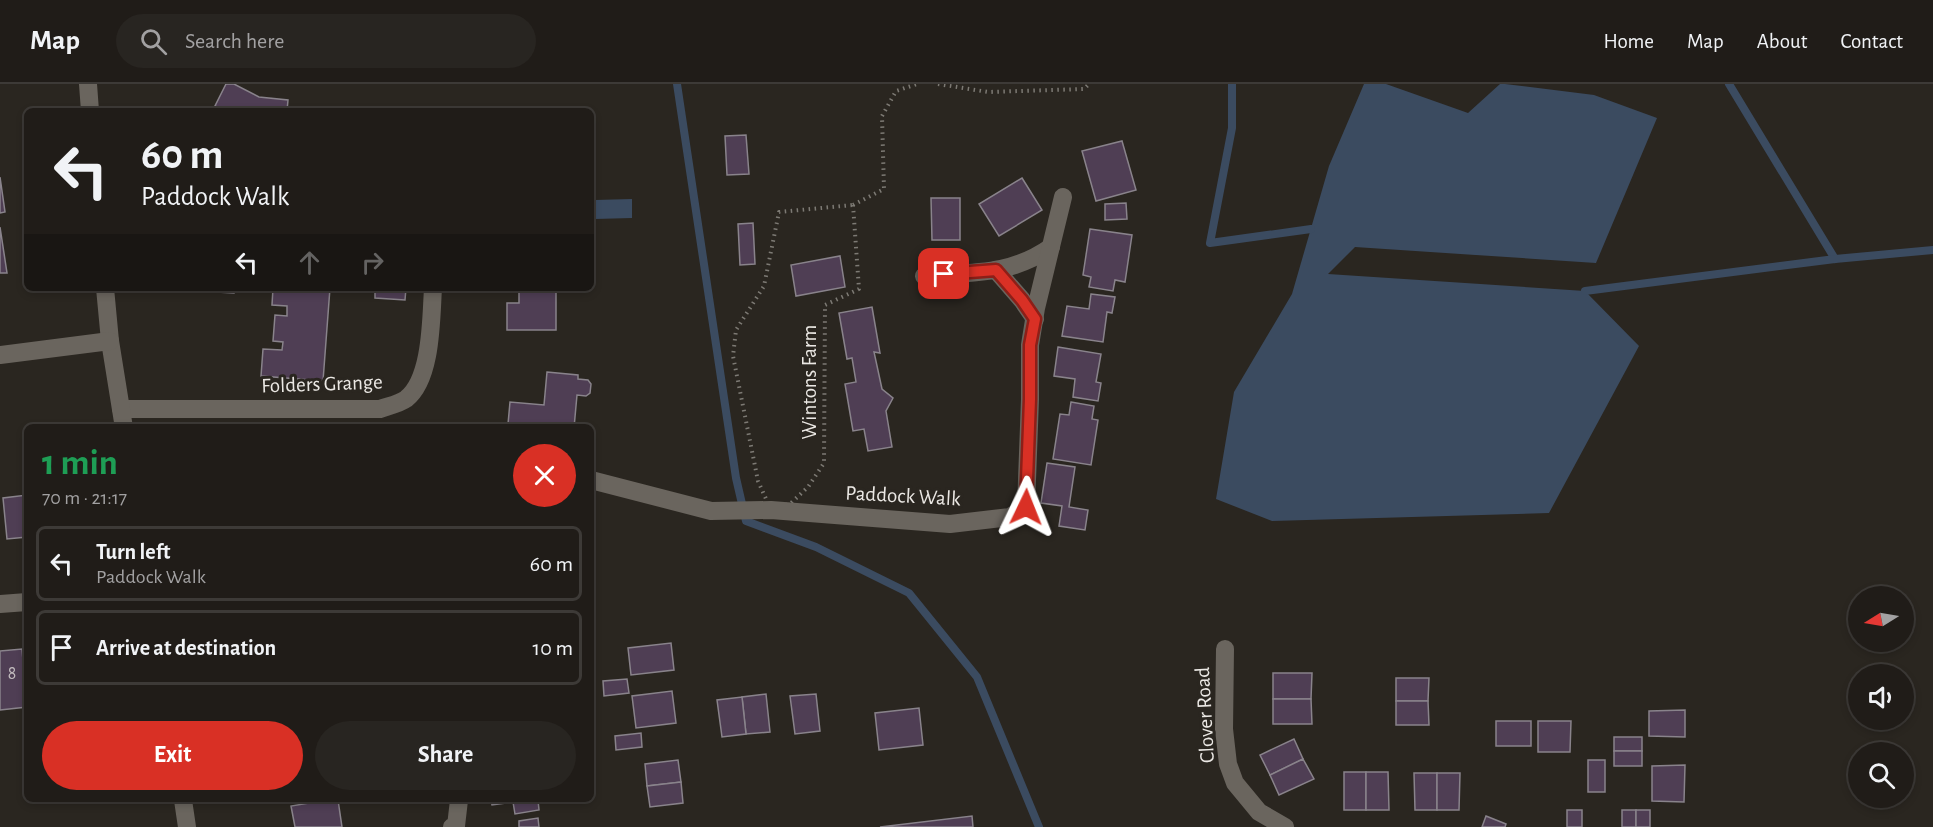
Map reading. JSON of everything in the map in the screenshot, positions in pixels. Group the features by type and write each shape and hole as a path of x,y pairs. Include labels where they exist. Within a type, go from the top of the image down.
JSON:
{"street":[{"path":"88,84 90,108"},
{"name":"Paddock Walk","path":"594,481 711,511 771,510 950,524 1010,517 1026,507 1030,345 1063,197"},
{"path":"924,276 1012,268 1051,247"},
{"path":"996,270 1035,319"},
{"path":"105,291 110,341 123,424"},
{"name":"Folders Grange","path":"121,409 380,408 393,405 407,398 418,384 428,354 433,291"},
{"path":"0,355 110,341"},
{"path":"0,604 24,602"},
{"name":"Clover Road","path":"1225,649 1224,729 1228,764 1235,783 1259,812 1285,827"},
{"path":"183,802 187,827"},
{"path":"452,827 456,826 459,802"}],"path":[{"path":"771,510 758,481 733,356 736,330 764,286 779,212 853,205 884,189 882,116 896,91 916,84"},
{"path":"938,84 988,92 1084,89 1089,84"},
{"name":"Wintons Farm","path":"771,510 791,503 808,487 824,463 825,305 859,289 853,205"}],"water":[{"path":"1364,84 1386,84 1468,113 1500,84 1505,84 1594,95 1657,118 1596,263 1355,247 1328,274 1585,291 1639,346 1549,513 1272,521 1216,499 1234,392 1292,294 1329,166"},
{"path":"632,199 632,218 595,219 595,200"}],"building":[{"path":"226,84 234,84 259,97 288,100 287,108 219,108 215,106"},
{"path":"746,135 749,174 727,175 725,136"},
{"path":"1122,141 1136,190 1096,201 1082,151"},
{"path":"0,177 5,212 0,213"},
{"path":"1022,178 1042,210 999,236 979,204"},
{"path":"931,198 960,198 960,240 932,240"},
{"path":"1126,203 1127,219 1105,220 1105,204"},
{"path":"753,223 755,264 740,265 738,224"},
{"path":"0,227 7,273 0,273"},
{"path":"1090,229 1132,235 1125,282 1115,280 1113,291 1089,287 1091,277 1083,275"},
{"path":"840,256 845,287 796,296 791,265"},
{"path":"199,291 234,291 234,293"},
{"path":"273,291 330,291 323,381 261,376 263,349 282,350 283,342 273,341 275,315 287,316 287,306 272,305"},
{"path":"375,291 406,291 405,300 375,298"},
{"path":"519,291 556,291 556,330 507,330 507,303 519,303"},
{"path":"1091,294 1115,297 1112,313 1107,312 1103,342 1062,336 1067,306 1089,309"},
{"path":"872,307 880,353 874,352 882,389 893,398 886,411 892,447 868,451 864,429 853,431 845,384 856,382 852,358 847,359 839,313"},
{"path":"1058,347 1101,354 1096,382 1101,383 1098,401 1073,397 1075,379 1054,376"},
{"path":"547,372 578,375 578,379 588,380 591,384 590,393 586,396 577,395 574,424 508,424 510,402 544,405"},
{"path":"1071,402 1094,406 1092,419 1098,420 1091,465 1053,459 1060,414 1069,415"},
{"path":"1047,463 1075,467 1069,507 1088,510 1085,530 1059,526 1062,506 1041,503"},
{"path":"24,495 24,537 7,539 3,498"},
{"path":"671,643 674,670 631,675 628,648"},
{"path":"22,649 24,707 0,710 0,651"},
{"path":"1273,673 1312,673 1311,699 1273,699"},
{"path":"1396,678 1429,678 1428,701 1396,701"},
{"path":"627,679 629,693 604,696 603,681"},
{"path":"672,691 676,723 636,728 632,696"},
{"path":"766,694 770,732 746,734 742,697"},
{"path":"816,694 820,731 795,734 790,696"},
{"path":"742,697 746,734 722,737 717,700"},
{"path":"1273,699 1311,699 1312,724 1273,724"},
{"path":"1396,701 1428,701 1429,725 1396,725"},
{"path":"919,708 923,745 879,750 875,713"},
{"path":"1685,710 1685,737 1649,736 1649,711"},
{"path":"1496,721 1531,721 1531,746 1496,746"},
{"path":"1538,721 1571,721 1570,752 1538,752"},
{"path":"641,733 642,747 616,750 615,736"},
{"path":"1614,737 1642,737 1642,751 1614,751"},
{"path":"1294,739 1303,759 1270,775 1260,755"},
{"path":"1614,751 1642,751 1642,766 1614,766"},
{"path":"1303,759 1314,779 1279,795 1270,775"},
{"path":"678,760 681,782 647,786 645,764"},
{"path":"1588,760 1605,760 1605,792 1588,792"},
{"path":"1685,765 1684,802 1652,801 1652,766"},
{"path":"1344,772 1366,772 1366,810 1344,810"},
{"path":"1366,772 1388,772 1389,810 1366,810"},
{"path":"1414,773 1437,773 1437,810 1415,810"},
{"path":"1437,773 1460,773 1459,810 1437,810"},
{"path":"681,782 683,803 650,807 647,786"},
{"path":"315,802 338,802 342,827 295,827 291,806"},
{"path":"491,802 513,802 492,805"},
{"path":"513,802 538,802 539,810 515,814"},
{"path":"1567,810 1582,810 1582,827 1567,827"},
{"path":"1622,810 1636,810 1636,827 1622,827"},
{"path":"1636,810 1650,810 1650,827 1636,827"},
{"path":"972,816 973,827 880,827"},
{"path":"1486,816 1506,824 1505,827 1482,827"},
{"path":"538,818 539,827 519,827 519,821"}],"waterway":[{"path":"677,84 736,478 746,521 816,547 909,593 977,677 1039,827"},
{"path":"1232,84 1232,128 1210,243 1311,229"},
{"path":"1729,84 1835,259"},
{"path":"1585,291 1835,259 1933,250"}],"route":[{"path":"944,274 996,270 1035,319 1030,345 1026,507"}]}
